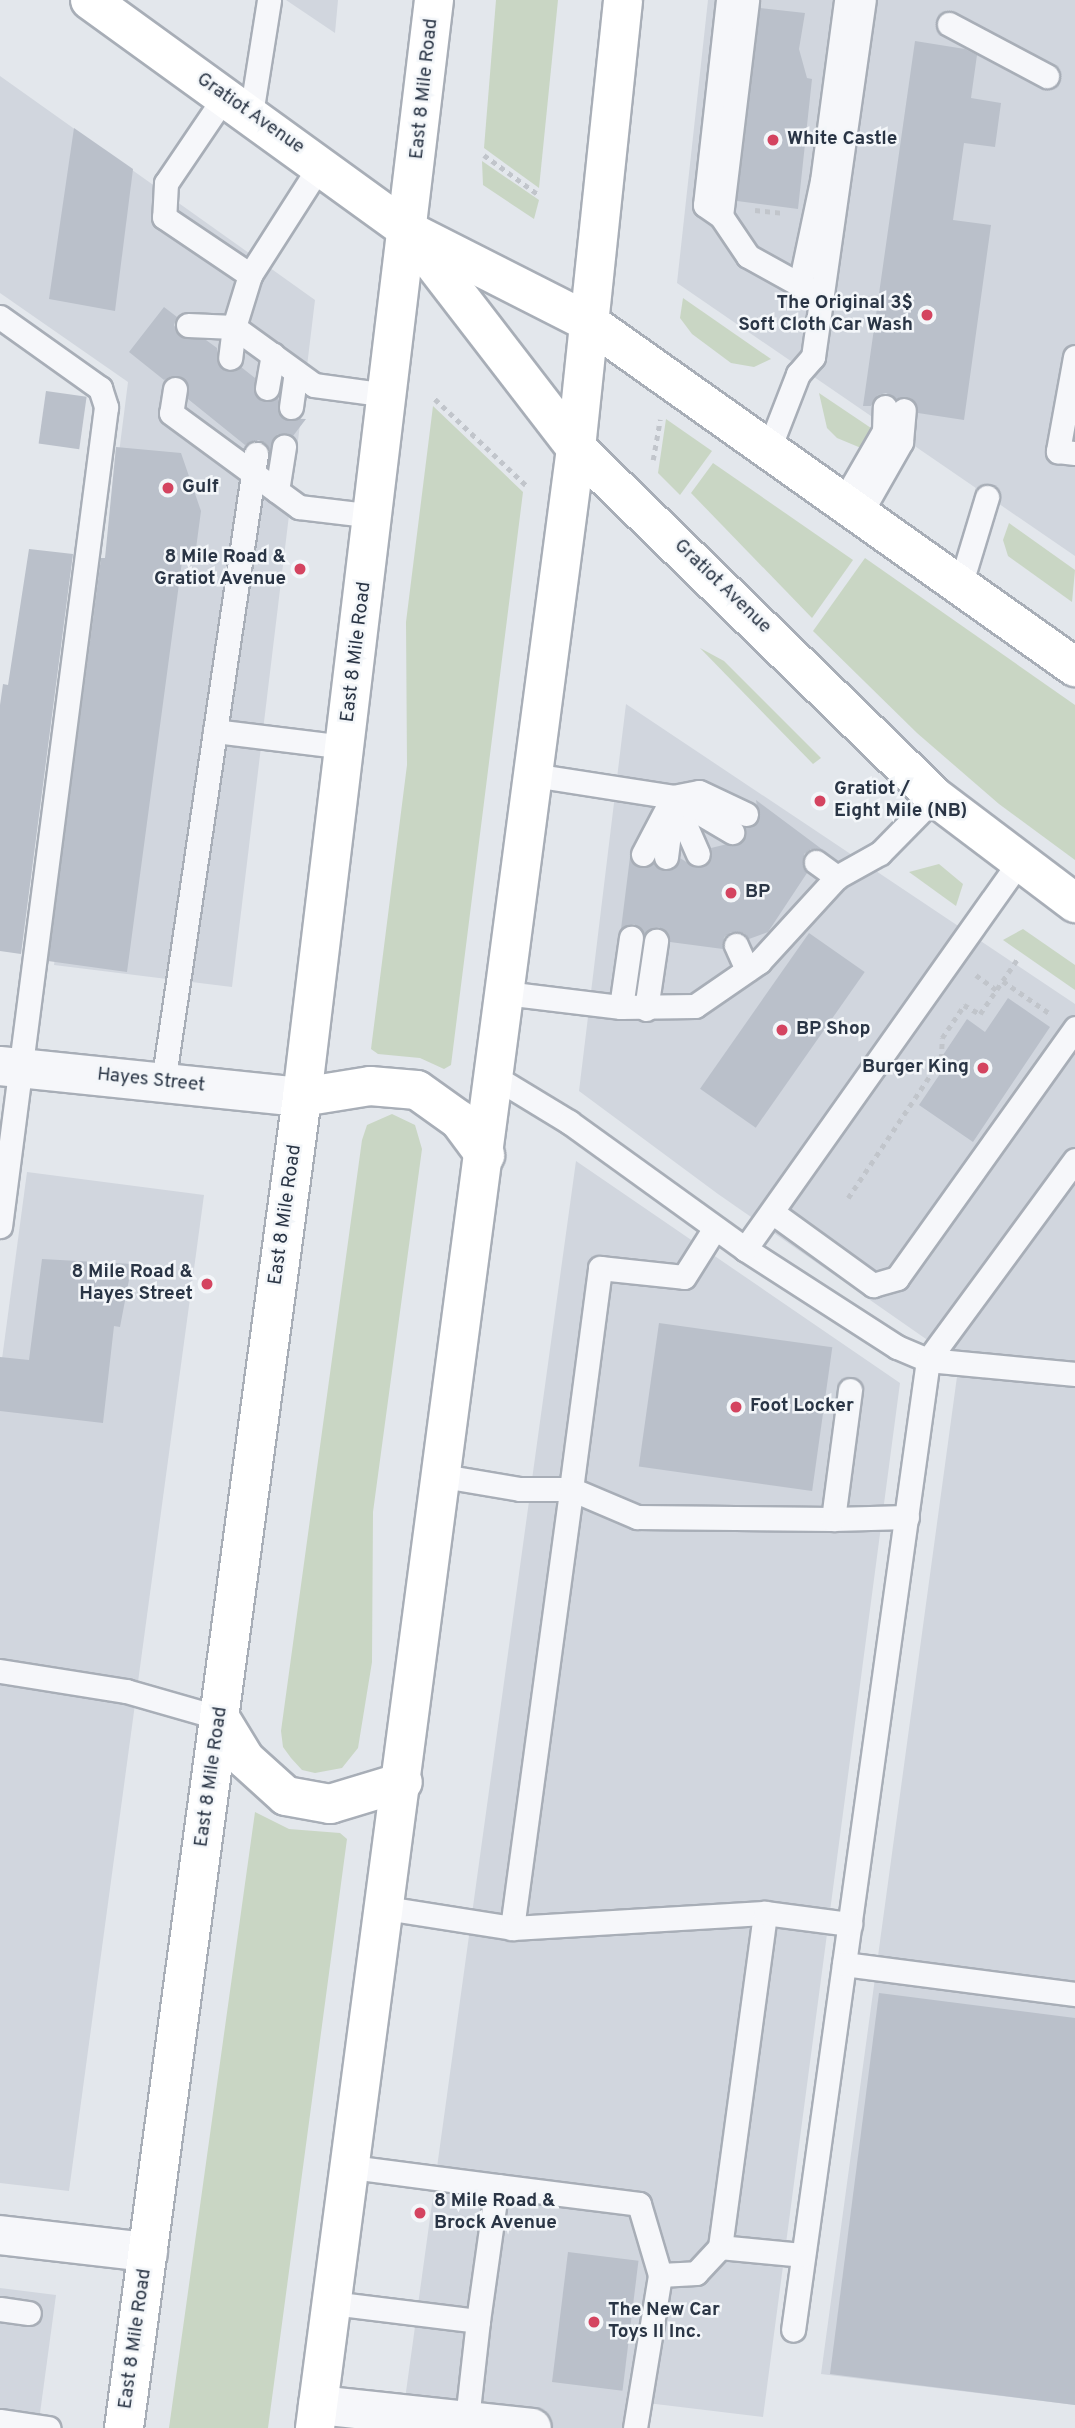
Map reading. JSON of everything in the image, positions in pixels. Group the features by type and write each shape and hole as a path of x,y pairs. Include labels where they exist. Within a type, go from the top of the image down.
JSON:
{"main road":[{"name":"Gratiot Avenue","path":"90,0 321,164 409,231 590,323 1075,667"},
{"name":"East 8 Mile Road","path":"124,2428 302,1097 409,231 434,0"},
{"path":"316,2416 443,1476 576,448 623,0"},
{"name":"Gratiot Avenue","path":"409,231 576,448 935,797 1018,864 1075,903"},
{"path":"302,1097 370,1086 417,1090 459,1120 485,1155"},
{"path":"220,1718 245,1759 286,1796 330,1804 402,1782"}],"street":[{"name":"Hayes Street","path":"10,1067 302,1097"},
{"path":"0,2235 148,2252"},
{"path":"316,2416 463,2422 532,2428"}],"lane":[{"path":"250,275 164,217 166,183 238,105 269,0"},
{"path":"728,0 705,205 721,216 748,256 822,297"},
{"path":"721,216 747,0"},
{"path":"800,285 822,181 846,0"},
{"path":"768,451 798,374 813,357 864,0"},
{"path":"949,23 1046,76"},
{"path":"230,358 234,327 250,275 321,164"},
{"path":"0,317 100,388 106,407 10,1067 0,1226"},
{"path":"188,325 234,327 314,385 388,395"},
{"path":"267,388 273,355"},
{"path":"1075,357 1058,451 1075,453"},
{"path":"290,407 296,372"},
{"path":"175,389 171,413 216,434 254,463 277,491 299,506 374,516"},
{"path":"851,508 901,442 895,409"},
{"path":"277,491 284,447"},
{"path":"163,1083 254,463"},
{"path":"960,586 987,497"},
{"path":"215,731 345,747"},
{"path":"533,775 673,797 739,823"},
{"path":"673,797 698,854"},
{"path":"643,854 673,797"},
{"path":"666,857 673,797"},
{"path":"505,993 646,1009 695,1006 747,971 804,896 880,852 935,797"},
{"path":"816,862 836,877"},
{"path":"746,1249 977,929 1018,864"},
{"path":"621,1007 631,938"},
{"path":"646,1009 656,940"},
{"path":"736,944 747,971"},
{"path":"772,1212 873,1284 897,1278 1075,1028"},
{"path":"495,1077 569,1122 715,1228 897,1347 928,1360 1075,1374"},
{"path":"793,2330 928,1360 1075,1160"},
{"path":"512,1928 600,1268 684,1277 715,1228"},
{"path":"833,1519 850,1390"},
{"path":"443,1476 520,1489 571,1489 637,1517 907,1517"},
{"path":"0,1671 127,1691 220,1718"},
{"path":"385,1908 512,1928 765,1913 850,1924"},
{"path":"660,2275 696,2273 720,2247 765,1913"},
{"path":"844,1964 1075,1994"},
{"path":"350,2167 639,2204 660,2275 635,2428"},
{"path":"463,2422 497,2186"},
{"path":"720,2247 803,2255"},
{"path":"332,2303 478,2321"},
{"path":"0,2309 29,2313"},
{"path":"0,2421 48,2428"}],"path":[{"path":"484,155 539,195"},
{"path":"435,399 526,485"},
{"path":"653,460 660,419"},
{"path":"848,1198 941,1059 942,1038 964,1005 980,1014 1018,958"},
{"path":"1003,981 1053,1016 1058,1008"}],"shaded area":[{"path":"286,0 338,0 335,33"},
{"path":"708,0 1075,0 1075,556 677,283"},
{"path":"0,76 315,300 232,987 54,965 128,382 0,293"},
{"path":"626,704 1075,1004 1075,2405 821,2374 959,1362 718,1194 579,1091"},
{"path":"576,1161 900,1383 763,2417 639,2402 634,2428 401,2428"},
{"path":"27,1172 204,1195 69,2191 0,2183 0,1374"},
{"path":"0,2288 56,2295 38,2428 0,2428"}],"green space":[{"path":"496,0 558,0 539,188 484,148"},
{"path":"482,161 539,200 534,219 483,185"},
{"path":"683,298 771,359 754,367 731,363 692,334 680,318"},
{"path":"819,393 871,428 871,438 861,448 837,438 827,428"},
{"path":"433,406 523,492 451,1065 444,1069 420,1058 378,1054 371,1049 407,765 406,622"},
{"path":"666,419 712,451 680,495 658,473"},
{"path":"713,463 853,560 812,618 691,493"},
{"path":"1009,523 1075,570 1072,602 1008,556 1003,540"},
{"path":"865,558 1075,705 1075,860 999,804 917,733 813,631"},
{"path":"700,648 724,661 821,758 813,764"},
{"path":"939,864 963,884 956,906 909,872"},
{"path":"1023,929 1075,965 1075,990 1003,940"},
{"path":"392,1114 415,1125 422,1149 373,1512 372,1662 358,1748 342,1768 315,1773 302,1770 291,1758 283,1747 281,1731 362,1140 367,1125"},
{"path":"255,1812 289,1829 340,1833 347,1839 268,2428 169,2428"}],"building":[{"name":"White Castle","path":"760,8 805,13 799,49 807,78 812,79 798,209 737,201"},
{"name":"The Original 3$ Soft Cloth Car Wash","path":"915,41 965,49 977,55 971,98 1001,103 995,147 964,143 953,220 991,225 964,420 918,413 911,398 896,399 886,393 878,395 871,406 863,406"},
{"path":"74,128 133,169 115,311 49,299"},
{"path":"164,307 177,317 174,325 180,336 206,340 217,348 221,369 229,372 241,367 255,378 259,399 271,401 278,397 282,418 306,419 293,436 278,434 269,450 259,440 245,445 188,399 183,378 171,376 164,380 129,352"},
{"path":"46,391 87,397 79,449 39,443"},
{"path":"116,447 181,453 201,511 195,556 183,554 127,972 48,961 101,558 105,558"},
{"path":"29,549 73,554 21,954 0,951 0,705 3,684 8,685"},
{"path":"756,800 823,850 811,849 804,854 807,873 768,932 749,939 744,933 731,932 724,937 723,949 670,942 659,927 644,934 634,924 621,929 630,857 637,867 653,863 665,871 677,866 680,858 696,868 704,866 712,856 711,848 744,840 745,828 759,819"},
{"path":"809,933 865,972 756,1128 700,1089"},
{"path":"1008,998 1050,1027 973,1142 919,1105 950,1059 943,1055 967,1019 985,1032"},
{"path":"42,1259 132,1264 120,1327 114,1326 103,1423 0,1411 0,1357 29,1360"},
{"path":"659,1323 832,1347 812,1491 639,1467"},
{"path":"879,1993 1075,2018 1075,2405 830,2374"},
{"name":"The New Car Toys II Inc.","path":"568,2252 638,2261 623,2391 552,2382"}],"place":[{"name":"White Castle","path":"773,140"},
{"name":"The Original 3$ Soft Cloth Car Wash","path":"927,315"},
{"name":"Gulf","path":"168,488"},
{"name":"8 Mile Road & Gratiot Avenue","path":"300,569"},
{"name":"Gratiot / Eight Mile (NB)","path":"820,801"},
{"name":"BP","path":"731,893"},
{"name":"BP Shop","path":"782,1030"},
{"name":"Burger King","path":"983,1068"},
{"name":"8 Mile Road & Hayes Street","path":"207,1284"},
{"name":"Foot Locker","path":"736,1407"},
{"name":"8 Mile Road & Brock Avenue","path":"420,2213"},
{"name":"The New Car Toys II Inc.","path":"594,2322"}]}
